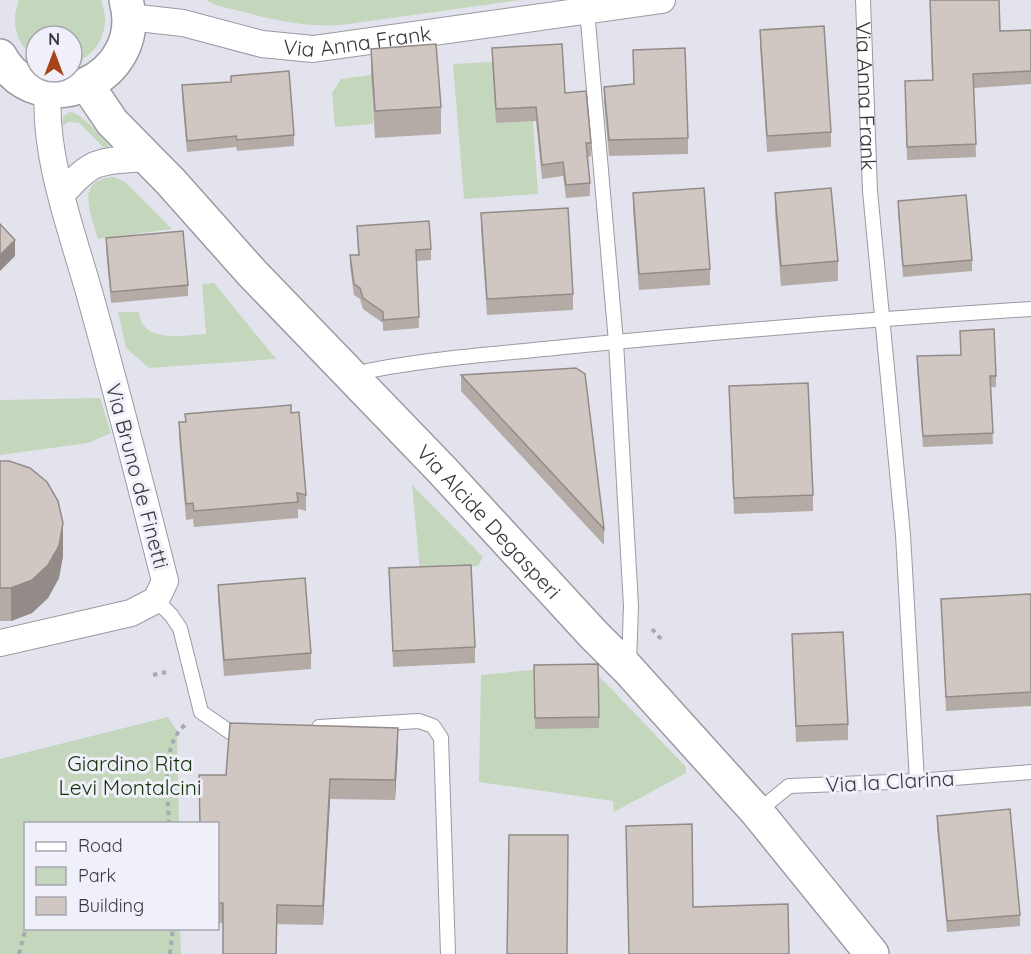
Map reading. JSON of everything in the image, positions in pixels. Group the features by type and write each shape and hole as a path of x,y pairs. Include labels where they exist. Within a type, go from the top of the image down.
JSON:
{"street":[{"name":"Via Anna Frank","path":"128,9 262,44 314,49 662,0"},
{"path":"0,56 27,83 48,90 68,90 87,85 103,75 116,62 128,36 128,9"},
{"name":"Via Alcide Degasperi","path":"87,85 112,122 628,669 757,812 872,954"},
{"name":"Via Bruno de Finetti","path":"0,643 132,612 156,600 165,581 62,194 51,146 47,105 48,90"},
{"path":"62,194 94,165 148,158"}],"lane":[{"name":"Via Anna Frank","path":"863,0 870,191 882,319"},
{"path":"587,10 616,342 631,606 628,669"},
{"path":"351,374 393,365 616,342 882,319 1031,309"},
{"path":"882,319 903,535 917,781"},
{"path":"156,600 180,628 201,712 230,732 265,730"},
{"path":"301,728 419,721 434,726 441,738 448,954"},
{"name":"Via la Clarina","path":"757,812 789,786 917,781 1031,772"}],"path":[{"path":"153,675 166,672"},
{"path":"169,822 168,753 177,731 201,712"},
{"path":"19,954 25,930"},
{"path":"170,954 173,930"}],"green space":[{"path":"19,0 101,0 105,19 104,29 96,47 84,58 84,24 24,24 24,47 19,40 15,25"},
{"path":"206,0 521,0 341,25 309,25 215,5"},
{"path":"492,62 497,123 533,121 538,194 464,199 453,64"},
{"path":"371,75 373,124 335,127 332,93 341,79"},
{"path":"69,112 85,120 110,146 104,148 79,123 69,122 62,126 63,117"},
{"path":"114,177 125,182 172,229 98,239 89,209 90,191 94,184 102,179"},
{"path":"214,283 276,359 149,368 126,348 118,312 139,312 147,329 155,333 176,336 206,334 202,284"},
{"path":"100,398 111,433 88,443 0,455 0,400"},
{"path":"412,485 483,557 478,566 420,572"},
{"path":"532,670 598,675 686,767 686,773 614,812 613,801 479,782 481,675"},
{"name":"Giardino Rita Levi Montalcini","path":"168,717 177,731 179,822 24,822 24,930 180,930 181,954 0,954 0,759"}],"building":[{"path":"930,0 999,0 1000,31 1031,30 1031,71 973,74 976,144 907,147 905,81 933,80"},
{"path":"824,26 831,132 767,136 760,30"},
{"path":"436,44 441,107 375,111 371,49"},
{"path":"562,44 565,93 586,91 591,143 586,143 590,183 566,185 563,162 542,165 536,107 496,109 492,48"},
{"path":"685,48 688,138 609,140 604,87 634,84 633,50"},
{"path":"289,71 294,135 237,140 236,136 187,141 182,85 231,82 231,76"},
{"path":"704,188 710,269 639,274 633,193"},
{"path":"831,188 838,261 781,266 775,193"},
{"path":"966,195 972,260 903,266 898,201"},
{"path":"568,208 573,294 487,299 481,213"},
{"path":"429,221 431,249 416,250 419,317 383,320 383,312 363,298 360,288 354,284 350,255 359,255 357,226"},
{"path":"0,224 15,240 0,255"},
{"path":"183,231 188,285 111,292 106,238"},
{"path":"994,329 996,376 990,376 993,433 923,436 917,356 961,355 960,331"},
{"path":"576,368 585,374 604,529 461,375"},
{"path":"808,383 813,495 734,498 729,386"},
{"path":"291,405 291,413 299,412 306,495 297,493 298,502 194,511 193,503 186,504 179,422 186,422 185,414"},
{"path":"0,461 9,461 30,468 47,482 58,501 63,523 59,546 48,565 32,580 11,588 0,588"},
{"path":"471,565 475,647 393,651 389,568"},
{"path":"305,578 311,653 224,660 218,585"},
{"path":"1031,594 1031,692 946,697 941,599"},
{"path":"843,632 848,724 796,726 792,634"},
{"path":"598,664 599,717 535,718 534,665"},
{"path":"230,723 398,728 395,780 330,779 323,906 277,905 276,954 223,954 223,903 219,903 219,822 200,822 199,775 226,775"},
{"path":"1010,809 1020,915 947,921 937,816"},
{"path":"692,824 693,907 788,904 789,954 629,954 626,826"},
{"path":"509,835 568,835 567,954 507,954"}]}
